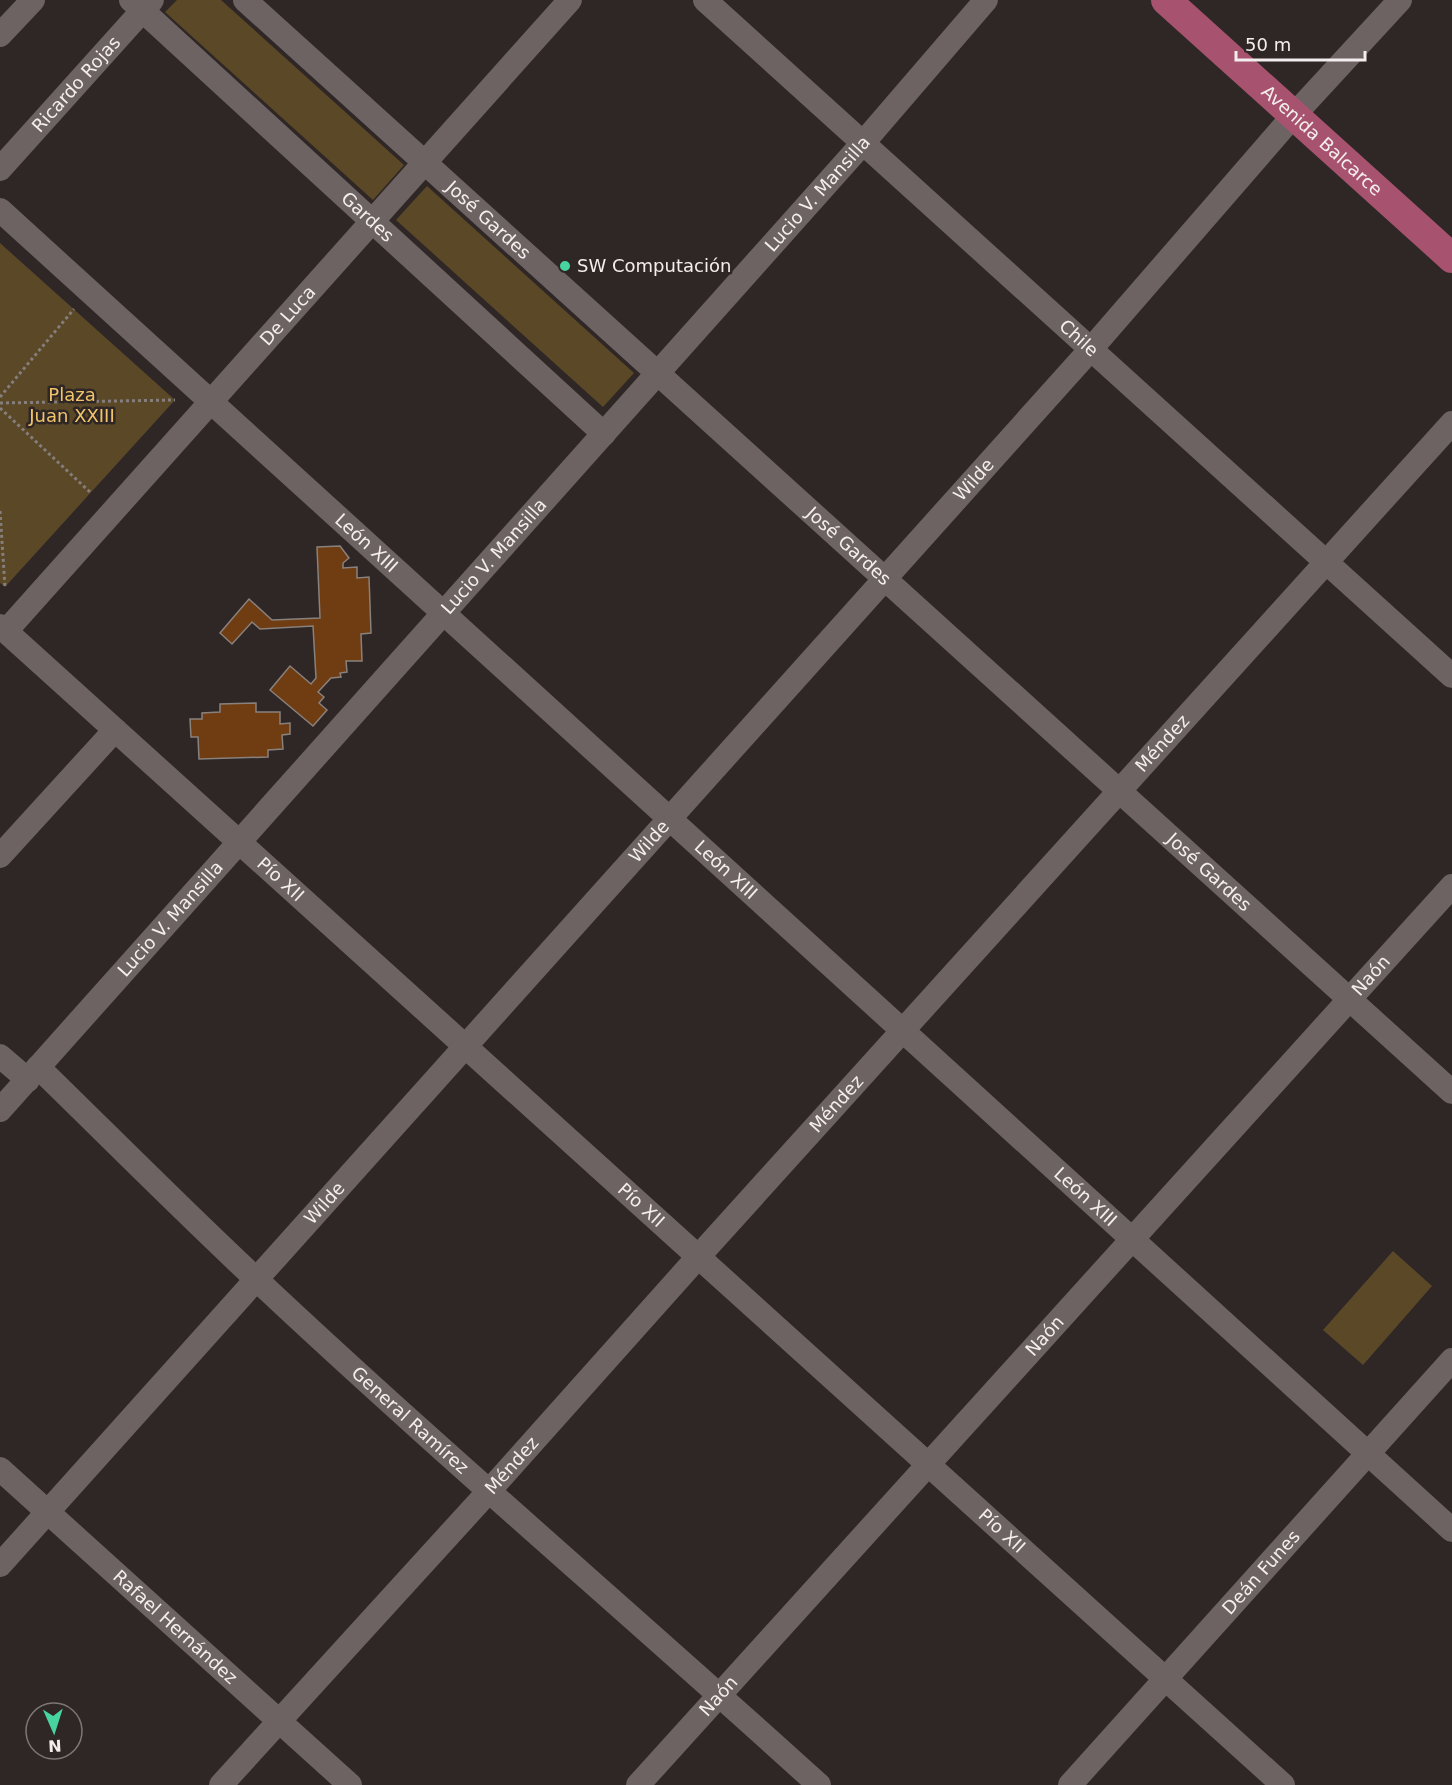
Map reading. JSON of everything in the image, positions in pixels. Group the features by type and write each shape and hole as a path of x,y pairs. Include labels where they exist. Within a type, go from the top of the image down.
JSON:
{"main road":[{"name":"Avenida Balcarce","path":"1166,0 1452,237"},
{"name":"Avenida Balcarce","path":"1190,0 1452,258"}],"street":[{"path":"0,35 33,0"},
{"name":"José Gardes","path":"245,0 1452,1092"},
{"name":"De Luca","path":"3,629 211,401 570,0"},
{"name":"Chile","path":"705,0 1452,676"},
{"name":"Lucio V. Mansilla","path":"0,1110 658,374 863,143 986,0"},
{"name":"Wilde","path":"0,1565 1091,350 1299,109 1400,0"},
{"name":"Ricardo Rojas","path":"0,169 142,4"},
{"name":"Gardes","path":"142,4 372,222 604,434"},
{"name":"León XIII","path":"0,210 1452,1530"},
{"name":"Méndez","path":"221,1785 1452,423"},
{"name":"Pío XII","path":"3,629 1283,1785"},
{"path":"0,856 115,730"},
{"name":"Naón","path":"638,1785 1452,886"},
{"name":"General Ramírez","path":"0,1056 33,1074 489,1491 819,1785"},
{"name":"Deán Funes","path":"1070,1785 1452,1360"},
{"name":"Rafael Hernández","path":"0,1469 350,1785"}],"path":[{"path":"0,397 74,309"},
{"path":"0,403 175,400"},
{"path":"0,408 91,493"},
{"path":"0,511 5,587"}],"green space":[{"path":"177,0 221,0 404,165 373,200 165,12"},
{"path":"427,186 634,373 603,407 396,220"},
{"name":"Plaza Juan XXIII","path":"0,243 175,400 5,587 0,583"},
{"path":"1393,1251 1432,1286 1363,1365 1323,1330"}],"building":[{"path":"340,546 349,558 343,563 343,568 357,567 357,578 369,577 371,633 361,634 362,661 346,661 347,672 340,673 341,677 331,678 318,692 324,697 319,703 327,710 313,726 270,690 290,666 311,684 316,678 313,626 260,629 252,622 232,644 220,633 249,599 272,620 320,618 317,547"},
{"path":"256,703 256,712 280,712 280,724 290,723 290,734 282,735 283,749 268,750 268,757 199,759 198,737 191,737 190,719 202,719 202,713 220,712 220,704"}],"place":[{"name":"SW Computación","path":"565,266"}]}
